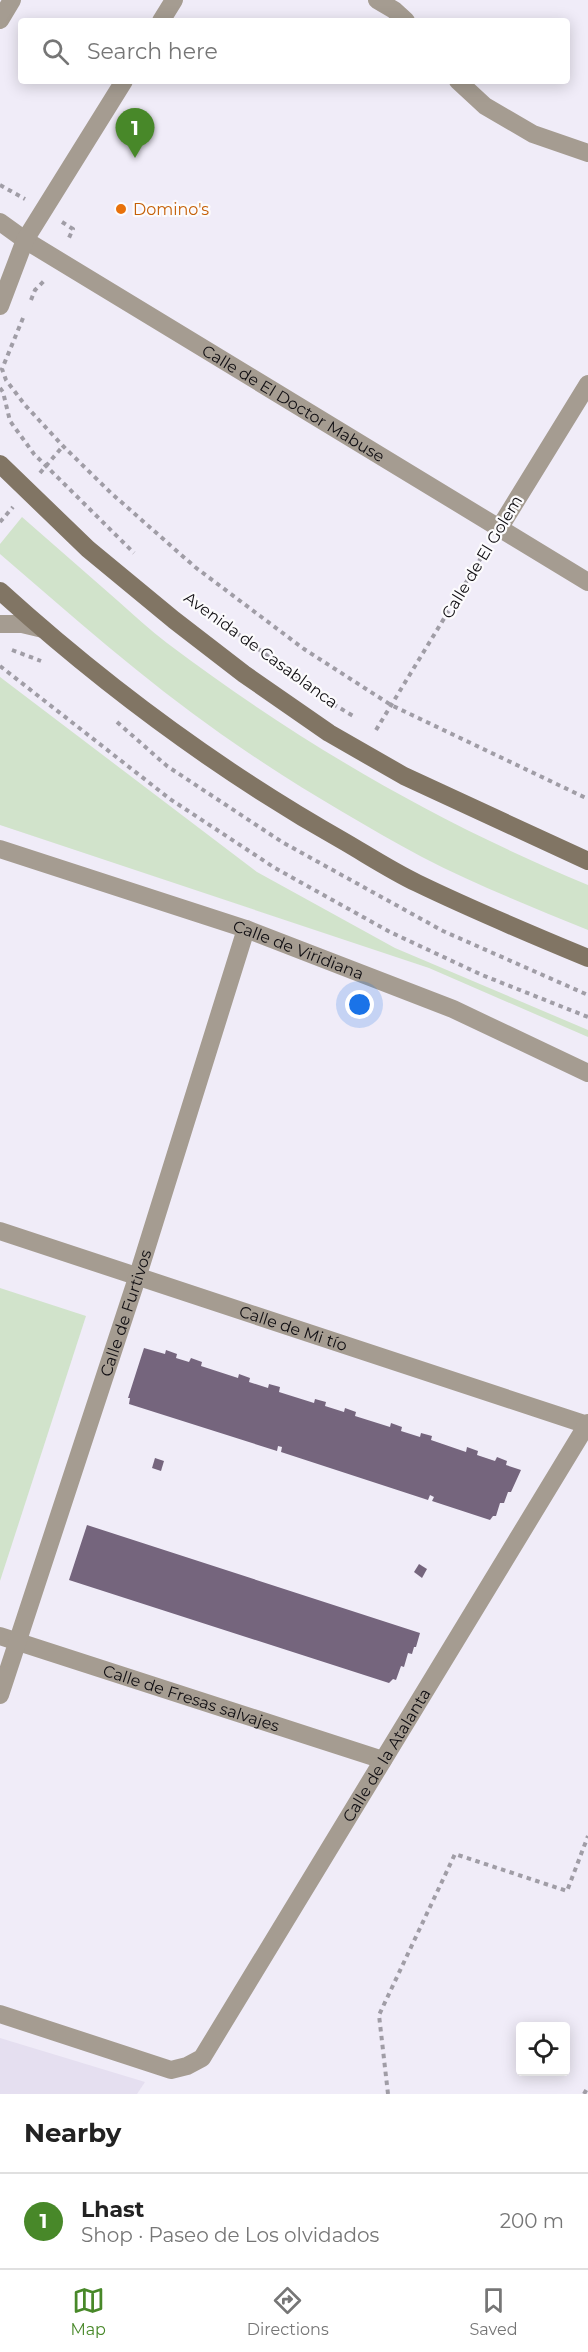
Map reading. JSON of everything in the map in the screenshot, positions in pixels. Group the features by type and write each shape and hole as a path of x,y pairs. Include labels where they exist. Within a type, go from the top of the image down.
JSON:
{"main road":[{"name":"Avenida de Casablanca","path":"0,464 88,549 174,620 244,674 329,733 404,776 588,861"},
{"path":"0,591 43,629 175,734 291,811 416,882 588,958"}],"street":[{"path":"0,20 12,0"},
{"path":"163,18 174,0"},
{"path":"377,0 394,9 403,18"},
{"path":"0,306 26,240 122,84"},
{"path":"461,84 484,106 533,134 588,153"},
{"name":"Calle de El Doctor Mabuse","path":"0,222 588,582"},
{"name":"Calle de El Golem","path":"500,527 588,384"},
{"path":"0,624 22,624 43,629"},
{"name":"Calle de Viridiana","path":"0,849 246,929 453,1009 588,1073"},
{"name":"Calle de Furtivos","path":"0,1695 138,1275 246,929"},
{"name":"Calle de Mi tío","path":"0,1231 587,1424"},
{"name":"Calle de la Atalanta","path":"0,2014 171,2070 187,2066 202,2058 587,1424"},
{"name":"Calle de Fresas salvajes","path":"0,1636 383,1760"}],"path":[{"name":"Avenida de Casablanca","path":"2,362 6,380 25,405 63,446 120,501 195,567 304,649 392,705 588,799"},
{"path":"0,388 7,402 10,421 28,447 139,557"},
{"name":"Calle de El Golem","path":"376,730 500,527"},
{"name":"Avenida de Casablanca","path":"191,600 303,683"},
{"path":"0,666 170,799 275,868 390,932 483,975 588,1017"},
{"name":"Avenida de Casablanca","path":"331,702 358,719"},
{"path":"367,725 385,736"},
{"path":"388,2094 379,2015 455,1854 567,1891 588,1836"},
{"path":"584,2094 588,2087"}],"shaded area":[{"path":"0,2038 145,2082 137,2094 0,2094"}],"green space":[{"path":"22,517 161,638 267,714 318,747 422,807 588,885 588,930 483,886 422,857 295,783 192,713 108,647 0,554 0,544"},
{"path":"0,677 257,872 395,948 588,1030 588,1037 429,968 0,825"},
{"path":"0,1288 86,1316 0,1581"}],"building":[{"path":"144,1348 165,1354 166,1350 177,1354 176,1358 189,1362 191,1358 202,1362 201,1366 238,1378 239,1374 250,1378 249,1382 268,1388 269,1384 280,1387 279,1392 314,1403 315,1399 326,1402 325,1406 344,1412 345,1408 356,1412 355,1416 390,1427 391,1423 402,1427 401,1431 420,1437 421,1433 432,1436 431,1440 466,1452 467,1447 478,1451 477,1455 495,1461 497,1457 507,1461 506,1465 521,1470 511,1492 508,1492 504,1503 500,1503 496,1516 490,1520 432,1501 434,1497 430,1495 428,1500 281,1452 282,1447 278,1446 277,1451 129,1404 130,1398 128,1398"},
{"path":"155,1458 164,1461 161,1471 152,1468"},
{"path":"87,1525 420,1633 416,1647 412,1654 408,1653 404,1667 401,1666 396,1680 393,1679 389,1683 69,1580"},
{"path":"419,1564 427,1569 422,1578 414,1572"}],"place":[{"name":"Lhast","path":"135,158"},
{"name":"Domino's","path":"121,209"}]}
